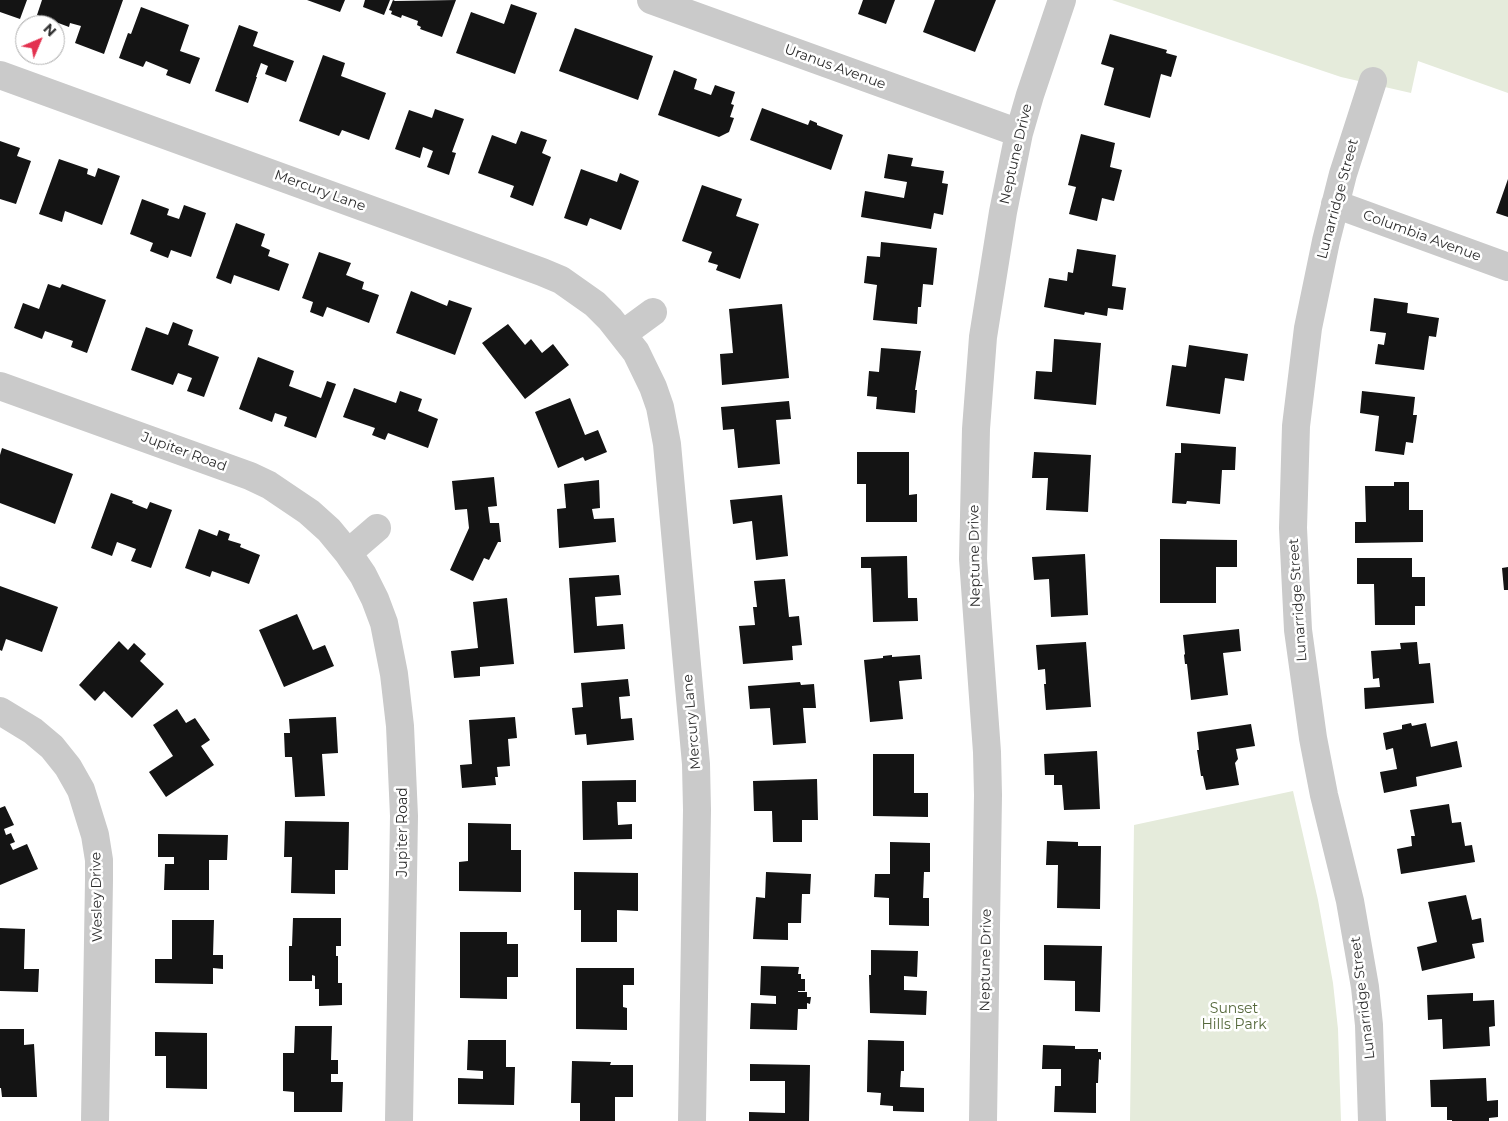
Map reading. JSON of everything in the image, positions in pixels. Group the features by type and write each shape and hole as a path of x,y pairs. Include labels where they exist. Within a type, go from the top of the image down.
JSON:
{"street":[{"name":"Uranus Avenue","path":"651,0 1019,133"},
{"name":"Neptune Drive","path":"983,1121 988,795 987,752 973,568 974,465 988,301 1003,212 1019,133 1062,0"},
{"name":"Mercury Lane","path":"0,75 542,272 561,280 579,292 605,314 623,334 646,370 660,407 664,426 694,741 697,803 692,1121"},
{"name":"Lunarridge Street","path":"1372,1121 1369,1025 1364,987 1350,901 1324,795 1313,738 1298,630 1294,576 1294,479 1296,426 1301,376 1315,291 1343,174 1373,81"},
{"name":"Columbia Avenue","path":"1335,204 1508,267"},
{"path":"623,334 653,312"},
{"name":"Jupiter Road","path":"0,386 250,476 269,485 309,512 329,530 363,575 384,623 390,648 398,709 404,816 399,1121"},
{"path":"348,553 377,528"},
{"name":"Wesley Drive","path":"0,711 33,730 68,767 81,790 95,835 99,860 99,880 95,1121"}],"green space":[{"path":"1112,0 1508,0 1508,93 1418,61 1411,93 1341,77"},
{"name":"Sunset Hills Park","path":"1293,791 1318,900 1333,983 1338,1029 1341,1121 1130,1121 1134,825"}],"building":[{"path":"0,0 27,0 21,15 15,15 15,17 0,12"},
{"path":"42,0 123,0 104,54 75,43 81,26 70,23 69,27 65,26 65,15 37,15"},
{"path":"307,0 345,0 340,12"},
{"path":"365,0 390,0 384,15 363,7"},
{"path":"393,0 456,0 442,37 420,29 421,27 417,25 418,21 402,15 401,18 391,14 392,11 389,10"},
{"path":"863,0 895,0 886,24 858,14"},
{"path":"935,0 996,0 975,52 923,32"},
{"path":"511,4 537,13 515,74 456,53 471,12 504,24"},
{"path":"141,7 189,25 180,51 200,58 190,84 166,75 168,70 146,61 143,67 119,58 128,33 131,34"},
{"path":"239,25 258,32 253,46 294,61 286,82 265,74 268,66 261,63 248,103 215,91"},
{"path":"575,28 653,56 638,100 559,71"},
{"path":"1110,34 1167,50 1166,53 1177,56 1171,77 1161,74 1150,118 1104,105 1114,68 1101,64"},
{"path":"323,55 345,63 341,76 386,93 369,140 342,130 339,136 299,121"},
{"path":"674,70 697,79 694,89 711,95 715,85 735,92 731,104 734,105 730,117 734,118 729,132 719,137 658,115"},
{"path":"762,108 808,125 810,120 817,123 817,125 843,135 831,170 750,140"},
{"path":"435,109 464,119 452,152 456,153 449,175 427,167 433,151 423,147 420,158 395,149 409,110 432,118"},
{"path":"521,131 547,140 542,153 551,157 533,206 510,197 514,186 478,173 492,135 516,144"},
{"path":"1081,134 1115,143 1110,167 1122,170 1114,201 1102,198 1097,221 1069,214 1076,187 1068,185"},
{"path":"0,141 20,148 17,156 31,161 16,204 0,199"},
{"path":"888,154 913,158 911,166 944,171 942,183 948,184 943,215 934,213 931,229 861,217 865,191 904,198 907,182 884,178"},
{"path":"59,159 88,169 87,174 95,177 98,168 120,176 102,225 65,211 62,222 39,214"},
{"path":"581,169 617,182 620,173 639,181 621,230 590,218 587,226 564,218"},
{"path":"1508,179 1508,217 1496,213"},
{"path":"702,185 742,199 736,216 759,224 740,279 716,270 718,265 708,262 712,252 682,241"},
{"path":"142,199 169,209 167,215 179,219 184,205 206,213 191,257 171,250 168,258 150,251 153,243 130,234"},
{"path":"236,223 265,234 261,246 270,250 268,256 289,264 279,291 234,275 231,284 216,278"},
{"path":"881,242 937,248 933,285 923,284 921,307 918,307 917,324 873,320 877,285 864,283 867,256 880,257"},
{"path":"1077,249 1116,255 1112,286 1126,288 1123,310 1108,308 1107,316 1085,312 1084,315 1044,307 1049,278 1067,281 1068,272 1073,273"},
{"path":"319,252 351,263 346,275 364,282 362,289 379,295 369,323 327,307 323,317 310,312 313,302 302,298"},
{"path":"48,284 60,288 62,284 106,300 87,353 71,347 73,341 45,331 42,339 14,328 23,303 39,309"},
{"path":"411,291 447,306 449,300 472,308 455,355 396,333"},
{"path":"1374,298 1408,303 1407,313 1439,318 1436,337 1429,336 1424,370 1375,364 1378,344 1384,345 1386,333 1370,331"},
{"path":"782,304 789,378 722,385 720,354 733,353 729,309"},
{"path":"173,322 193,330 188,345 219,357 204,397 187,391 192,378 178,373 173,385 131,370 146,327 168,335"},
{"path":"508,324 525,345 531,339 542,353 553,344 569,365 525,399 482,343"},
{"path":"1054,339 1101,343 1096,405 1034,399 1036,371 1052,372"},
{"path":"1189,345 1248,354 1244,381 1225,378 1220,414 1166,406 1172,365 1186,367"},
{"path":"881,348 921,351 915,390 917,390 915,413 876,409 877,397 867,396 869,371 879,372"},
{"path":"258,357 294,371 289,386 321,398 327,381 336,384 316,438 284,426 287,417 275,413 272,422 239,409"},
{"path":"354,388 396,403 400,391 422,399 418,411 438,419 428,448 388,433 385,440 372,435 375,428 343,417"},
{"path":"1362,391 1415,397 1413,415 1417,415 1413,443 1406,442 1404,455 1375,451 1379,416 1360,413"},
{"path":"570,398 585,435 598,430 607,452 585,461 583,457 558,468 535,412"},
{"path":"789,401 791,419 776,420 780,464 738,468 734,429 723,430 721,407"},
{"path":"1181,443 1236,447 1235,470 1222,470 1220,504 1187,501 1186,504 1172,503 1175,453 1181,453"},
{"path":"2,448 73,474 55,524 0,503 0,455"},
{"path":"857,452 909,452 909,495 917,494 917,522 866,522 866,484 857,484"},
{"path":"1034,452 1091,455 1088,512 1046,510 1048,478 1032,478"},
{"path":"494,477 497,506 488,507 490,523 499,523 501,542 498,542 489,560 484,558 473,581 450,570 469,528 467,509 455,510 452,481"},
{"path":"599,480 600,508 592,509 594,519 614,518 616,542 559,548 557,509 566,508 564,484"},
{"path":"1394,482 1409,482 1409,510 1423,510 1423,542 1355,543 1355,522 1366,522 1365,486 1394,486"},
{"path":"111,493 133,501 132,503 147,509 150,502 172,510 151,568 131,561 136,549 117,542 112,556 91,548"},
{"path":"782,495 788,556 756,560 752,521 733,524 730,500"},
{"path":"199,529 217,536 219,530 230,534 228,540 241,544 240,547 260,555 249,584 212,571 210,577 185,568"},
{"path":"1160,539 1237,540 1237,567 1216,567 1216,603 1160,603"},
{"path":"1085,554 1088,615 1051,617 1049,579 1034,580 1032,557"},
{"path":"907,556 908,598 917,598 918,621 873,622 871,568 861,568 861,557"},
{"path":"1357,558 1412,558 1412,577 1425,577 1425,606 1415,606 1415,625 1375,625 1374,584 1357,584"},
{"path":"1508,567 1508,590 1504,590 1502,568"},
{"path":"619,575 621,595 595,597 597,626 623,624 625,649 574,653 569,578"},
{"path":"785,579 789,617 799,616 802,645 792,646 793,660 743,664 739,626 755,625 753,607 757,607 754,581"},
{"path":"0,586 58,607 42,652 6,639 2,651 0,650"},
{"path":"507,598 514,664 480,667 480,676 454,678 451,651 478,648 473,602"},
{"path":"297,614 313,650 325,645 334,666 284,687 259,630"},
{"path":"1239,629 1241,651 1223,653 1228,695 1191,700 1187,664 1185,664 1183,635"},
{"path":"119,641 128,650 134,643 146,654 140,661 164,684 132,718 104,691 95,701 79,685"},
{"path":"1086,642 1091,707 1046,710 1045,669 1038,670 1036,645"},
{"path":"1417,642 1419,664 1430,663 1434,703 1365,709 1364,688 1380,687 1379,678 1373,679 1371,651 1401,649 1400,643"},
{"path":"892,655 892,657 920,655 922,679 899,681 903,719 870,722 864,660"},
{"path":"628,679 630,696 619,697 621,719 632,718 634,740 587,745 586,734 575,735 572,708 583,707 581,683"},
{"path":"800,682 801,685 814,684 816,708 803,708 806,743 773,745 770,708 750,709 748,686"},
{"path":"177,709 186,723 195,718 210,740 201,746 214,765 166,797 149,772 173,756 153,725"},
{"path":"336,717 338,753 322,754 325,796 295,797 292,757 285,757 284,733 290,733 289,719"},
{"path":"515,717 517,738 508,739 510,766 497,767 498,777 495,777 496,785 462,788 460,765 472,764 469,720"},
{"path":"1411,723 1412,726 1426,723 1431,747 1457,741 1462,767 1416,777 1417,786 1384,793 1380,772 1397,769 1393,748 1386,750 1383,733 1402,729 1402,725"},
{"path":"1251,724 1255,746 1236,749 1238,759 1235,763 1239,785 1206,790 1203,776 1201,776 1197,750 1199,750 1197,732"},
{"path":"1097,751 1100,809 1064,810 1062,785 1054,785 1054,775 1045,775 1044,754"},
{"path":"873,754 914,754 914,793 928,793 928,817 873,816"},
{"path":"817,779 818,820 802,820 802,842 773,842 772,811 754,811 753,781"},
{"path":"636,780 636,802 617,802 618,825 632,824 632,839 583,840 582,781"},
{"path":"1449,804 1452,823 1461,822 1465,846 1472,845 1475,862 1401,874 1397,849 1412,846 1411,836 1415,836 1410,810"},
{"path":"5,806 14,825 4,829 6,835 11,833 15,842 10,844 13,850 27,844 38,869 0,885 0,808"},
{"path":"285,821 349,822 348,870 335,870 335,894 291,893 292,857 284,857"},
{"path":"468,823 511,824 511,850 521,850 521,892 459,891 459,862 468,861"},
{"path":"158,834 228,835 227,860 209,860 209,890 164,890 165,864 174,864 174,857 158,857"},
{"path":"1047,841 1078,842 1078,846 1101,846 1100,909 1057,908 1058,865 1046,865"},
{"path":"890,842 930,843 930,872 924,872 923,898 929,898 929,926 889,925 889,898 874,897 875,874 890,874"},
{"path":"574,872 638,873 638,911 617,910 617,942 581,942 581,910 574,910"},
{"path":"766,872 811,874 810,894 802,894 801,923 788,923 788,940 753,939 756,897 765,898"},
{"path":"1466,895 1472,920 1481,918 1484,942 1472,944 1475,958 1422,971 1417,947 1437,942 1428,902"},
{"path":"293,918 341,918 341,946 336,946 336,956 338,956 338,983 342,983 342,1005 319,1006 319,989 315,989 315,976 312,975 312,981 289,981 289,946 292,946"},
{"path":"172,920 214,920 213,955 223,955 223,969 213,968 213,984 155,983 155,959 172,959"},
{"path":"0,928 25,929 24,969 39,969 38,992 0,991"},
{"path":"460,932 507,932 507,944 518,944 518,977 507,977 507,999 460,998"},
{"path":"1044,945 1102,946 1100,1012 1075,1011 1075,981 1044,980"},
{"path":"871,950 918,951 917,977 904,976 904,990 927,991 926,1015 870,1013 869,975 871,975"},
{"path":"761,966 799,967 798,974 801,974 801,979 805,979 805,991 798,992 807,992 807,997 811,997 810,1004 807,1003 807,1009 798,1009 797,1030 750,1029 751,1003 776,1004 776,996 760,995"},
{"path":"576,968 634,968 634,985 623,985 623,1007 627,1008 627,1030 576,1029"},
{"path":"1473,993 1473,1001 1494,1000 1495,1026 1489,1027 1490,1046 1443,1049 1442,1019 1428,1020 1427,995"},
{"path":"295,1026 332,1026 331,1060 338,1060 338,1074 331,1074 331,1082 343,1082 342,1112 294,1112 294,1092 283,1091 283,1053 294,1053"},
{"path":"0,1029 24,1029 24,1045 34,1044 37,1097 2,1097 0,1088"},
{"path":"155,1032 207,1033 207,1089 166,1088 166,1056 155,1056"},
{"path":"468,1040 506,1040 506,1067 515,1067 514,1105 458,1104 458,1078 483,1079 483,1071 467,1070"},
{"path":"868,1040 904,1041 904,1071 901,1071 900,1087 924,1088 924,1112 893,1111 893,1106 880,1105 881,1093 867,1092"},
{"path":"1043,1045 1075,1046 1075,1049 1098,1049 1098,1052 1101,1052 1098,1083 1096,1083 1096,1113 1054,1112 1055,1086 1061,1086 1061,1069 1042,1069"},
{"path":"572,1061 611,1062 610,1065 633,1065 633,1097 615,1097 615,1121 580,1121 580,1103 571,1103"},
{"path":"750,1064 810,1065 809,1121 749,1121 749,1112 785,1113 785,1081 750,1081"},
{"path":"1486,1078 1487,1101 1498,1100 1498,1117 1489,1118 1489,1121 1452,1121 1447,1120 1447,1107 1431,1107 1430,1080"}]}
